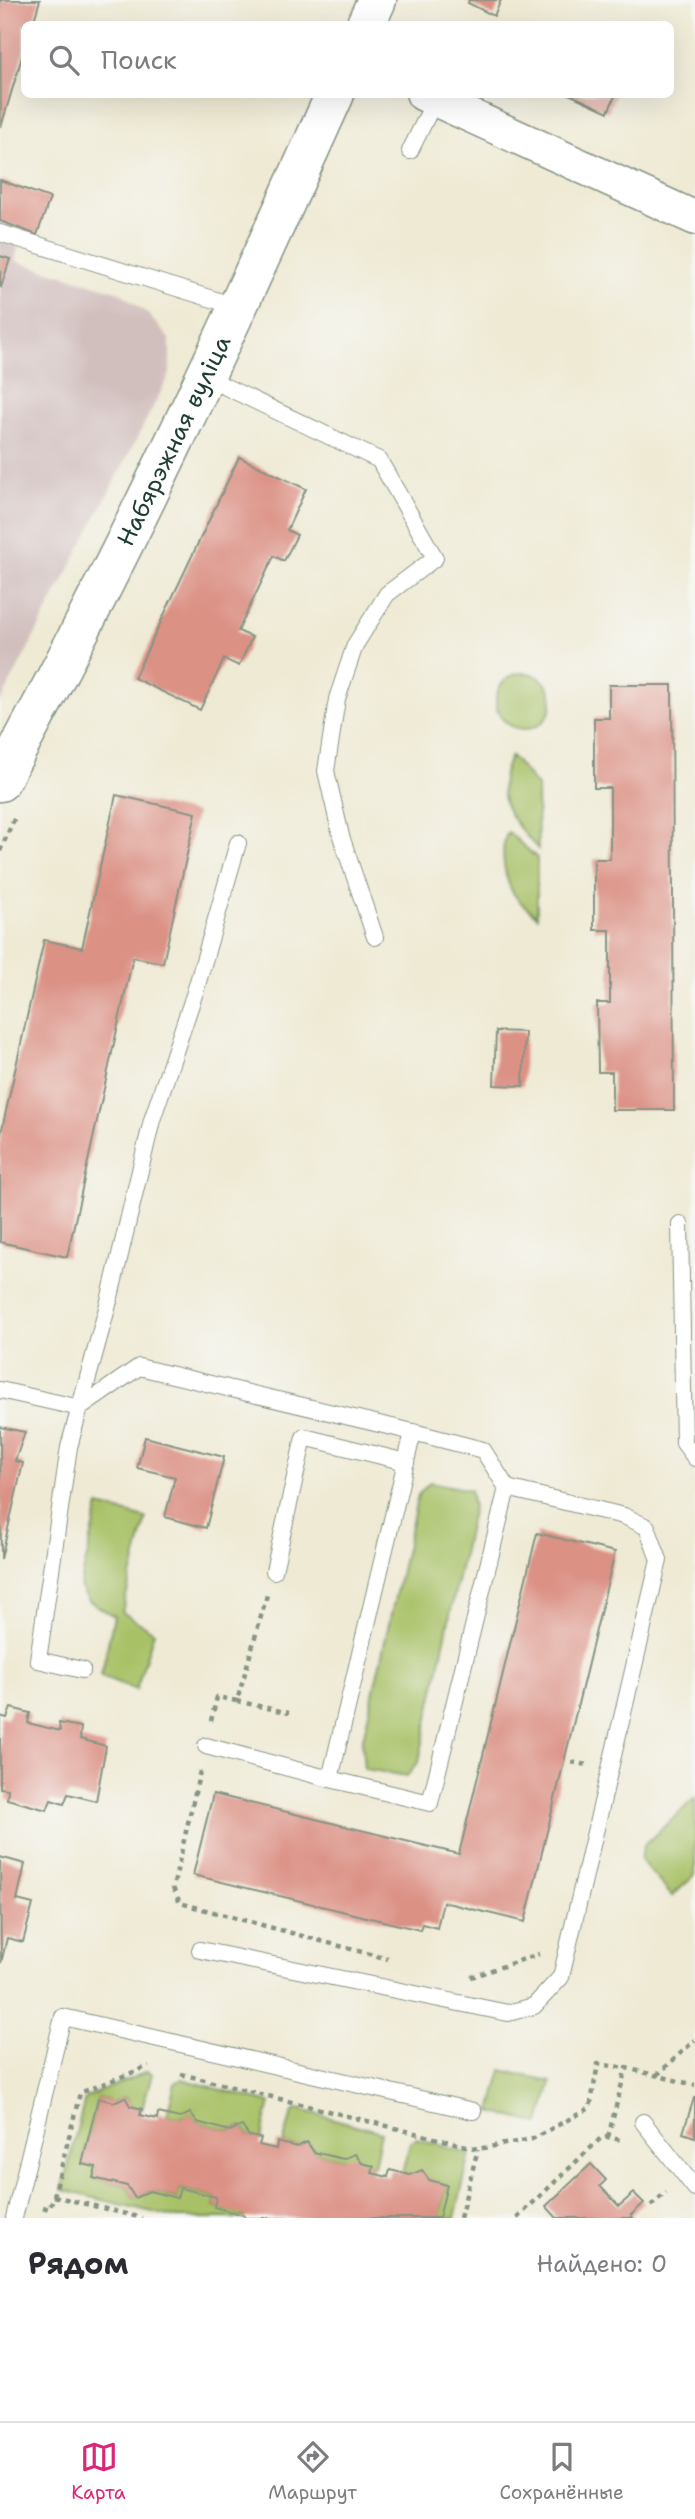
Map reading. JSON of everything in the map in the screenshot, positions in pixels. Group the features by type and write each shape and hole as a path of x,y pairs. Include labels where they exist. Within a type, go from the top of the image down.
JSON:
{"street":[{"path":"367,21 377,0"},
{"name":"Набярэжная вуліца","path":"0,782 50,691 205,377 333,98"},
{"path":"431,98 695,218"}],"lane":[{"path":"411,151 429,98"},
{"path":"0,233 239,307"},
{"path":"205,377 379,460 435,558 387,594 355,645 335,711 326,771 341,836 375,937"},
{"path":"82,1670 38,1660 69,1447 109,1301 152,1120 195,992 238,843"},
{"path":"680,1224 688,1315 684,1443 695,1458"},
{"path":"0,1390 80,1408 139,1367 483,1450 507,1488 624,1516 647,1527 659,1560 561,1977 534,2006 508,2013 200,1950"},
{"path":"330,1779 413,1432"},
{"path":"274,1571 304,1437 405,1462"},
{"path":"206,1746 430,1803 507,1488"},
{"path":"14,2218 63,2017 473,2111"},
{"path":"643,2122 695,2188"}],"path":[{"path":"237,1701 274,1571"},
{"path":"289,1713 217,1697 173,1888 180,1903 397,1961"},
{"path":"571,1762 591,1766"},
{"path":"464,1979 549,1951"},
{"path":"656,2076 695,2040"},
{"path":"173,2072 478,2150 532,2139 590,2108 598,2064 695,2085"},
{"path":"19,2200 50,2209 80,2093 147,2066 160,2069"},
{"path":"608,2137 626,2068"},
{"path":"517,2218 601,2138 628,2142"},
{"path":"460,2218 478,2150"},
{"path":"651,2206 675,2184"},
{"path":"54,2196 142,2218"}],"shaded area":[{"path":"0,180 50,198 37,235 21,229 15,261 120,292 148,314 170,340 170,374 0,703"}],"green space":[{"path":"524,673 535,675 544,681 550,690 550,712 544,721 535,727 524,729 513,727 504,721 498,712 496,701 498,690 504,681 513,675"},
{"path":"511,756 537,786 538,849 519,828 506,807 502,784"},
{"path":"508,832 537,858 537,916 518,900 508,883 503,856"},
{"path":"430,1482 470,1490 473,1507 419,1761 407,1776 364,1769 362,1743 418,1495"},
{"path":"99,1506 146,1518 122,1612 154,1632 136,1690 101,1676 114,1616 89,1601 80,1586"},
{"path":"695,1798 695,1875 672,1896 640,1860 644,1845"},
{"path":"502,2070 551,2082 540,2124 491,2112"},
{"path":"148,2071 152,2074 142,2109 131,2106 125,2097 114,2102 98,2098 82,2164 96,2167 94,2178 127,2186 135,2198 149,2191 177,2198 180,2188 216,2197 214,2207 243,2214 245,2218 177,2218 62,2190 85,2098"},
{"path":"182,2079 270,2103 261,2139 249,2136 242,2126 230,2131 197,2122 190,2114 180,2118 167,2115 175,2083"},
{"path":"298,2109 381,2132 374,2166 314,2152 307,2143 297,2147 283,2144 292,2113"},
{"path":"416,2139 470,2154 455,2218 439,2218 447,2185 402,2173 410,2143"}],"building":[{"path":"0,0 40,0 34,21 21,21 21,60 1,127"},
{"path":"469,0 501,0 494,16 468,3"},
{"path":"578,98 614,98 608,112"},
{"path":"0,180 50,198 37,235 0,221"},
{"path":"0,256 10,259 1,287 0,286"},
{"path":"239,457 306,489 287,530 297,535 284,561 274,556 238,631 252,637 239,666 224,659 200,710 134,678"},
{"path":"609,685 672,685 674,1110 612,1110 612,1072 598,1072 597,1003 610,1003 610,930 594,930 594,859 610,859 610,788 594,788 594,718 609,718"},
{"path":"116,795 196,813 163,963 133,957 67,1257 0,1242 0,1138 44,940 82,948"},
{"path":"496,1031 525,1032 523,1086 494,1085"},
{"path":"0,1427 25,1432 15,1461 23,1463 1,1559"},
{"path":"145,1437 224,1457 206,1528 165,1517 175,1477 137,1468"},
{"path":"537,1533 615,1552 525,1922 443,1902 437,1928 422,1924 420,1930 193,1875 213,1794 459,1854"},
{"path":"11,1708 30,1713 28,1723 60,1731 59,1723 81,1727 80,1739 106,1746 96,1801 68,1794 64,1804 51,1800 47,1810 7,1799 8,1789 0,1788 0,1716 7,1718"},
{"path":"0,1857 25,1864 17,1900 33,1904 23,1942 7,1938 1,1963"},
{"path":"125,2097 130,2106 142,2109 140,2115 157,2119 158,2113 180,2118 190,2113 197,2122 230,2131 242,2126 249,2136 261,2138 259,2145 276,2149 277,2142 297,2147 307,2142 314,2152 343,2159 355,2154 362,2163 374,2166 372,2173 388,2177 390,2170 410,2175 422,2170 429,2180 447,2185 439,2218 245,2218 243,2215 214,2207 216,2197 180,2188 177,2198 149,2191 135,2198 127,2186 93,2178 96,2167 82,2164 98,2098 114,2102"},
{"path":"695,2098 695,2137 683,2133"},
{"path":"591,2164 606,2180 600,2186 619,2206 634,2193 644,2203 631,2215 633,2218 557,2218 546,2206"}]}
